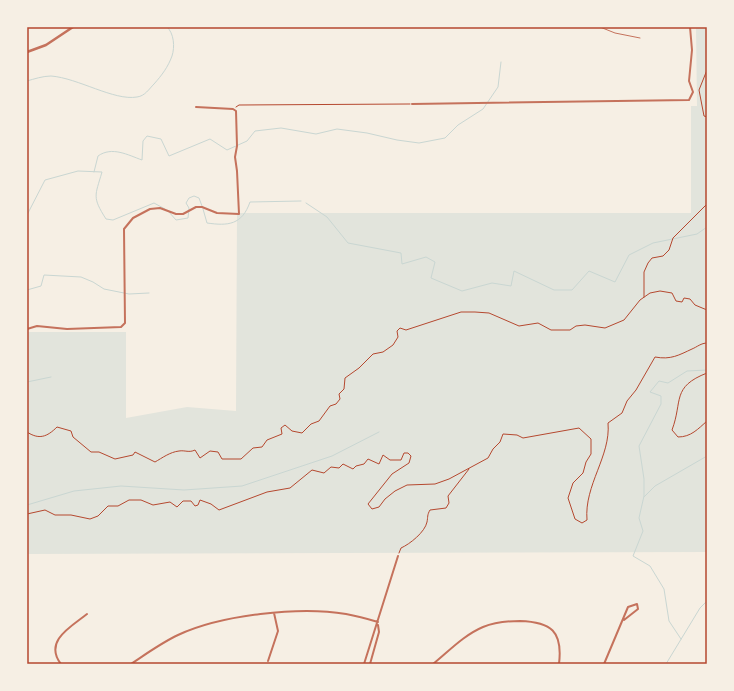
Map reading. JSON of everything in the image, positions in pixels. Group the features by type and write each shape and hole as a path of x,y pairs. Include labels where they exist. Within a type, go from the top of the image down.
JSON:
{"street":[{"path":"27,52 46,45 73,27"},
{"path":"412,104 689,100 693,92 689,81 692,50 690,27"},
{"path":"27,329 37,326 67,329 120,327 125,323 124,229 133,218 150,209 160,208 176,214 183,214 196,207 202,207 217,213 239,214 235,157 237,146 237,116 233,109 196,107"},
{"path":"370,664 379,632 378,622 398,556"},
{"path":"604,664 624,620 628,607 637,604 638,609 636,613 624,620"},
{"path":"131,664 163,642 180,634 235,617 274,612 320,612 345,614 378,622"},
{"path":"268,661 278,631 274,612"},
{"path":"61,664 56,652 57,641 63,630 87,614"},
{"path":"433,664 470,634 483,627 506,621 536,622 548,625 555,632 558,640 560,653 559,664"},
{"path":"364,664 374,631 378,625"}],"lane":[{"path":"600,27 615,33 640,38"}],"path":[{"path":"707,70 699,90 704,116 707,117"},
{"path":"233,109 239,105 412,104"},
{"path":"644,297 644,272 648,263 652,258 663,256 669,250 673,238 707,204"},
{"path":"27,432 34,437 42,437 50,434 57,427 71,431 73,437 91,452 99,452 115,459 133,455 135,452 155,462 180,451 190,453 195,450 200,458 210,451 218,452 222,459 241,459 253,448 262,447 267,440 282,434 281,428 285,425 292,431 302,432 312,424 319,421 330,406 336,404 340,399 339,394 344,389 345,378 359,368 373,354 383,352 393,346 398,337 397,331 400,328 406,330 461,312 475,312 489,313 519,326 538,323 551,330 570,330 585,325 605,328 624,320 644,297 660,291 672,293 676,301 682,302 684,298 690,299 695,305 707,310"},
{"path":"27,514 45,510 55,515 71,515 90,519 98,516 108,506 118,506 129,500 141,500 153,505 170,502 176,507 183,501 191,501 195,506 198,505 200,500 204,500 219,510 266,492 290,488 312,470 324,473 331,467 339,468 343,464 353,469 356,466 364,464 368,459 379,464 383,455 390,460 401,460 404,453 408,453 411,456 409,463 392,474 381,490 372,497 368,504 372,509 379,507 385,499 407,485 435,484 448,480 488,458 493,449 500,442 503,434 517,435 523,438 579,428 591,439 591,454 586,462 583,473 573,483 568,498 575,520 582,523 587,520 587,503 594,478 610,437 608,423 622,413 627,401 636,390 655,357 666,359 678,356 703,343 707,343"},
{"path":"707,373 692,380 682,389 679,396 678,412 672,430 678,437 685,437 697,430 707,421"},
{"path":"398,556 401,548 415,540 425,527 427,515 430,510 446,508 449,503 448,496 469,468"}],"shaded area":[{"path":"696,27 707,27 707,552 27,554 27,332 126,332 126,418 187,407 236,411 237,213 691,213 691,106 697,106"}],"waterway":[{"path":"27,81 51,76 73,81 118,96 140,96 147,92 160,77 172,56 173,40 167,27"},
{"path":"94,172 98,156 103,153 120,152 142,160 143,141 147,136 161,139 169,156 210,139 227,150 247,141 255,131 281,128 316,134 337,129 419,143 445,138 458,125 483,109 498,87 501,62"},
{"path":"27,215 45,180 78,171 102,172 96,196 98,206 106,219 113,220 154,203 165,209"},
{"path":"169,212 176,220 188,218 189,208 186,203 189,198 194,196 199,198 202,206"},
{"path":"203,209 207,223 228,224 238,220 247,210 250,202 301,201"},
{"path":"306,203 327,217 348,243 401,253 402,264 426,257 435,262 431,278 462,291 492,283 511,286 514,271 554,290 572,290 589,271 615,282 629,255 653,243 697,234 707,227"},
{"path":"27,290 41,286 44,275 81,277 104,289 129,294 149,293"},
{"path":"681,639 669,621 664,589 650,566 633,556 643,531 639,518 644,496 644,479 639,446 661,404 661,396 650,392 659,381 668,383 687,371 707,370"},
{"path":"27,382 51,377"},
{"path":"27,505 74,491 121,486 184,490 242,486 332,456 379,432"},
{"path":"644,497 655,486 707,456"},
{"path":"666,664 700,608 707,601"}]}
